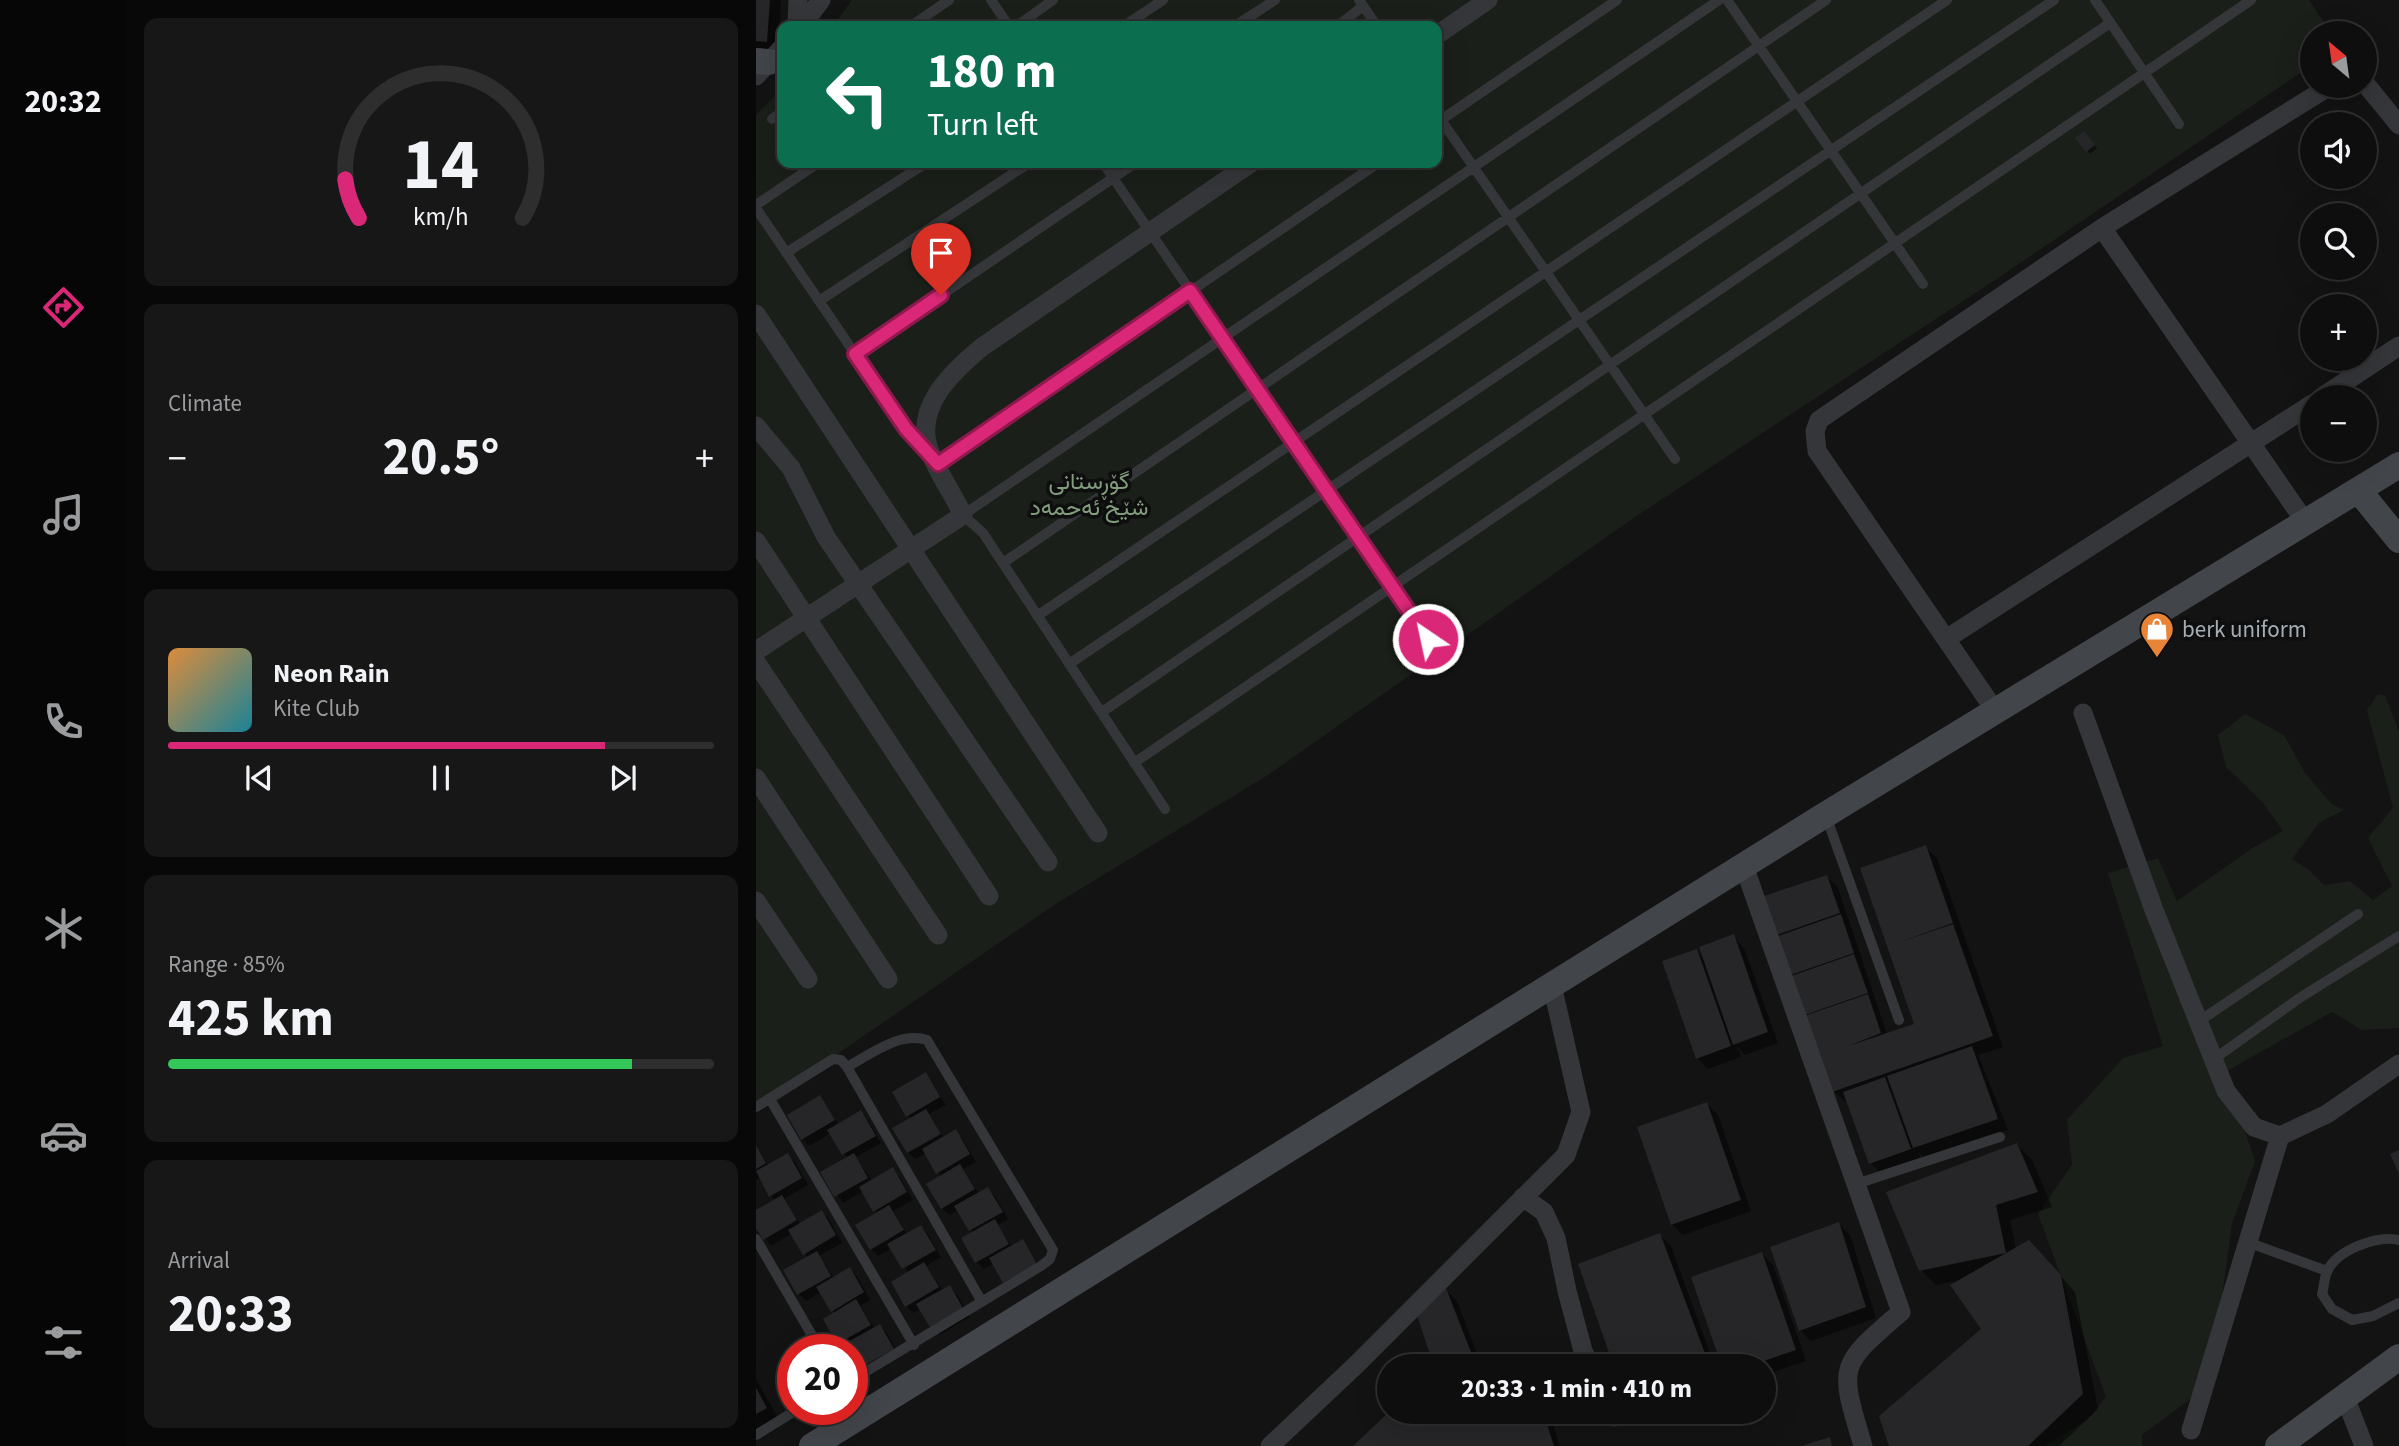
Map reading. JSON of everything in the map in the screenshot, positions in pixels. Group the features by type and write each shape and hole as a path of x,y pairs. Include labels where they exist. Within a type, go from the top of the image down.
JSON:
{"street":[{"path":"798,0 799,21"},
{"path":"803,21 821,0"},
{"path":"1442,32 1488,0"},
{"path":"1996,712 1816,451 1815,431 1819,420 2102,228 2311,98"},
{"path":"2377,98 2399,125"},
{"path":"756,651 963,515 934,458 927,432 930,412 939,387 959,367 982,347 1244,168"},
{"path":"2102,228 2306,523"},
{"path":"756,314 1098,833"},
{"path":"2340,385 2399,346"},
{"path":"1946,639 2300,412"},
{"path":"756,426 791,468 826,537 860,583 1048,862"},
{"path":"812,1446 1825,815 2399,466"},
{"path":"2359,491 2399,540"},
{"path":"756,541 989,896"},
{"path":"756,662 938,935"},
{"path":"2083,713 2154,910 2226,1091 2254,1127 2280,1136 2327,1114 2399,1064"},
{"path":"756,778 888,979"},
{"path":"1744,866 1902,1312 1853,1355 1848,1371 1847,1390 1863,1446"},
{"path":"756,901 808,979"},
{"path":"1269,1446 1566,1155 1581,1112 1552,985"},
{"path":"2191,1430 2280,1136"},
{"path":"1523,1197 1544,1212 1556,1238 1579,1339 1585,1354"},
{"path":"2278,1446 2399,1357"},
{"path":"2345,1396 2364,1446"}],"lane":[{"path":"918,21 949,0"},
{"path":"991,0 1006,21"},
{"path":"1024,21 1054,0"},
{"path":"1132,21 1163,0"},
{"path":"1243,21 1275,0"},
{"path":"1442,116 1617,0"},
{"path":"1165,809 983,533 963,515 1719,0"},
{"path":"1727,0 1923,284"},
{"path":"1003,563 1826,0"},
{"path":"1037,616 1947,0"},
{"path":"1069,664 2054,0"},
{"path":"2095,0 2179,124"},
{"path":"1134,763 2251,0"},
{"path":"1343,21 1361,3 1374,21"},
{"path":"1102,712 2110,23"},
{"path":"772,119 777,116"},
{"path":"1442,124 1675,459"},
{"path":"811,168 756,207 906,429 934,458 1190,291 1371,168"},
{"path":"786,253 918,168"},
{"path":"819,301 1021,168"},
{"path":"1106,168 1428,639"},
{"path":"855,354 1128,168"},
{"path":"1825,815 1899,1020"},
{"path":"2198,1022 2358,914"},
{"path":"2214,1059 2301,997 2399,936"},
{"path":"848,1067 889,1044 915,1036 927,1040 1053,1250 1050,1259 868,1371"},
{"path":"756,1107 833,1059 842,1060 982,1302"},
{"path":"770,1098 914,1345"},
{"path":"1856,1184 2000,1137"},
{"path":"2399,1240 2378,1238 2350,1250 2327,1271 2322,1294 2332,1309 2352,1320 2373,1316 2399,1303"},
{"path":"756,1239 811,1334"},
{"path":"2247,1242 2327,1271"},
{"path":"756,1435 777,1422"}],"green space":[{"name":"گۆڕستانی شێخ ئەحمەد","path":"852,0 2309,0 2323,21 2300,21 2300,73 1995,280 1632,519 1268,775 1057,903 756,1110 756,115 777,94 777,168 1442,168 1442,21 837,21"},
{"path":"2378,694 2385,695 2399,732 2399,1028 2362,1030 2332,1012 2225,1072 2255,1161 2232,1224 2221,1304 2193,1397 2142,1435 2142,1446 2045,1446 2088,1419 2106,1397 2038,1214 2072,1165 2067,1120 2123,1058 2163,1046 2108,873 2158,858 2177,901 2254,847 2283,831 2264,804 2226,767 2218,735 2245,714 2284,735 2305,773 2333,805 2344,810 2319,823 2292,859 2308,869 2324,885 2350,881 2373,900 2392,886 2368,838 2393,808 2367,710"}],"building":[{"path":"756,0 770,0 767,42 756,41"},
{"path":"2084,131 2095,145 2086,152 2075,138"},
{"path":"1926,845 1953,923 1897,943 1953,924 1993,1036 1832,1092 1801,1017 1868,994 1881,1033 1848,1046 1914,1024 1860,868"},
{"path":"1827,875 1840,913 1774,936 1761,897"},
{"path":"1841,914 1854,953 1788,976 1775,937"},
{"path":"1734,934 1768,1032 1733,1045 1699,947"},
{"path":"1697,949 1731,1046 1696,1059 1662,961"},
{"path":"1854,954 1868,993 1802,1016 1788,977"},
{"path":"1972,1046 1998,1119 1913,1148 1887,1076"},
{"path":"926,1072 940,1097 906,1117 892,1092"},
{"path":"1885,1077 1911,1149 1869,1164 1843,1092"},
{"path":"820,1095 835,1120 801,1140 787,1115"},
{"path":"1707,1102 1741,1200 1671,1225 1637,1127"},
{"path":"926,1109 941,1134 907,1153 892,1128"},
{"path":"861,1110 876,1136 842,1155 827,1130"},
{"path":"956,1129 970,1154 936,1174 922,1149"},
{"path":"2017,1143 2038,1192 1996,1205 2006,1253 1919,1271 1886,1192"},
{"path":"756,1145 766,1163 756,1169"},
{"path":"2399,1150 2399,1174 2390,1154"},
{"path":"788,1153 802,1178 769,1197 756,1171"},
{"path":"854,1153 868,1178 834,1197 820,1172"},
{"path":"960,1164 975,1189 941,1209 926,1184"},
{"path":"893,1167 907,1192 873,1212 859,1187"},
{"path":"988,1187 1003,1212 969,1231 954,1206"},
{"path":"782,1195 797,1220 763,1240 756,1228 756,1210"},
{"path":"889,1205 904,1230 870,1250 855,1225"},
{"path":"822,1210 836,1235 803,1255 788,1230"},
{"path":"995,1219 1009,1244 975,1263 961,1238"},
{"path":"1839,1222 1866,1307 1799,1331 1770,1247"},
{"path":"921,1225 936,1250 902,1269 887,1244"},
{"path":"1660,1233 1705,1354 1609,1354 1578,1264"},
{"path":"1023,1239 1037,1264 1003,1283 989,1258"},
{"path":"2029,1240 2061,1275 2083,1394 2028,1446 1889,1446 1879,1416 1981,1329 1950,1285"},
{"path":"817,1251 831,1276 797,1295 783,1270"},
{"path":"1762,1252 1796,1350 1776,1357 1776,1354 1718,1354 1691,1277"},
{"path":"924,1262 939,1287 905,1307 891,1282"},
{"path":"850,1267 864,1292 831,1312 816,1287"},
{"path":"950,1285 964,1310 931,1329 916,1304"},
{"path":"1446,1288 1472,1354 1430,1354 1417,1315"},
{"path":"856,1299 871,1325 855,1334 831,1334 823,1319"},
{"path":"880,1324 894,1349 868,1364 868,1334 862,1334"},
{"path":"756,1388 767,1408 756,1414"},
{"path":"1377,1423 1547,1424 1554,1446 1353,1446"},
{"path":"1830,1437 1832,1446 1804,1446 1804,1445"}],"place":[{"name":"berk uniform","path":"2157,659"}],"route":[{"path":"941,295 855,354 906,429 929,451 938,464 1190,291 1428,639"}]}
